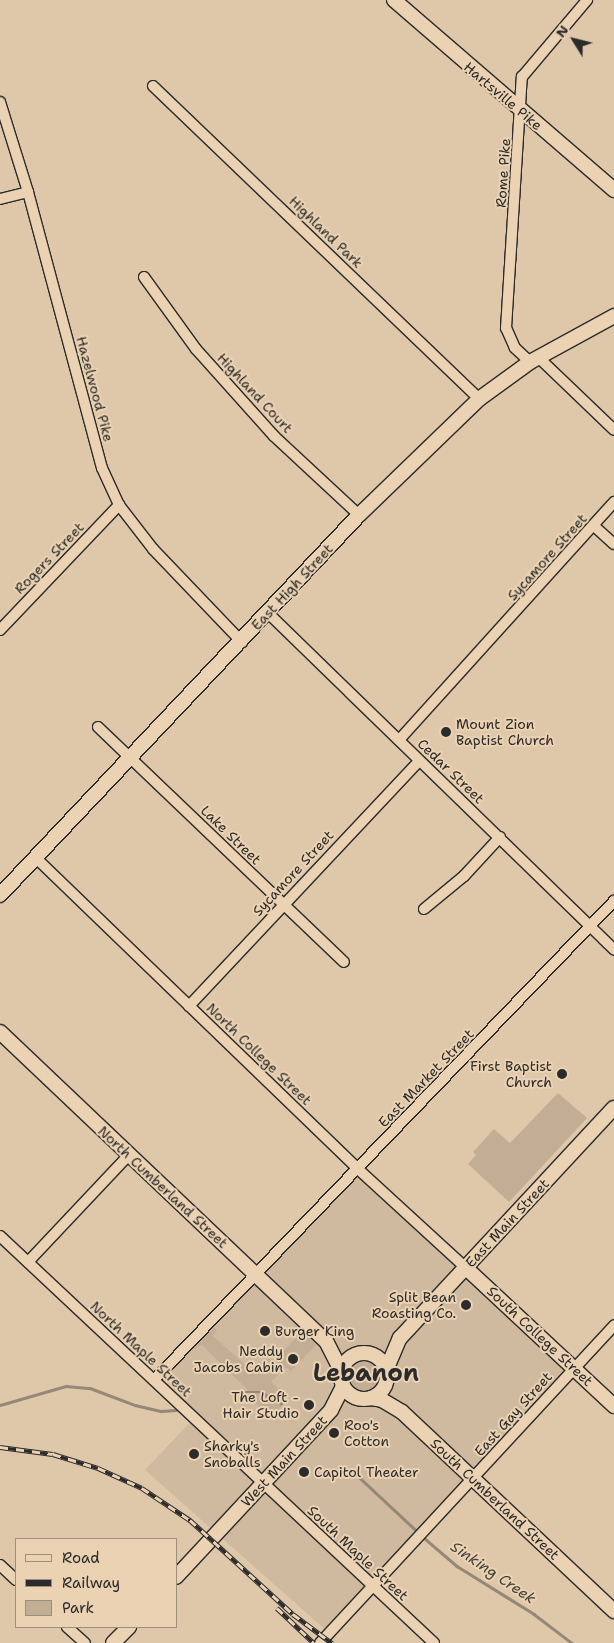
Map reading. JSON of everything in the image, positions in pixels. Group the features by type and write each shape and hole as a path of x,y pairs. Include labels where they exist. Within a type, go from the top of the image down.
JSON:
{"main road":[{"name":"Hartsville Pike","path":"394,0 614,190"},
{"name":"East High Street","path":"0,895 242,642 359,515 479,399 534,360 614,316"},
{"name":"North Cumberland Street","path":"0,1032 326,1341 342,1370"},
{"name":"East Main Street","path":"387,1372 400,1338 465,1267 611,1116"},
{"name":"South College Street","path":"465,1267 575,1367 614,1406"},
{"name":"East Main Street","path":"362,1353 400,1338"},
{"name":"North Cumberland Street","path":"326,1341 362,1353"},
{"path":"387,1372 383,1390 364,1398 343,1386 342,1370 347,1360 362,1353 378,1356 387,1372 402,1412"},
{"name":"West Main Street","path":"178,1575 331,1410 343,1386"},
{"name":"South Cumberland Street","path":"364,1398 382,1400 402,1412 614,1611"},
{"name":"West Main Street","path":"331,1410 364,1398"},
{"path":"113,1643 128,1628"}],"street":[{"name":"Rome Pike","path":"587,0 522,77 506,328 515,348 534,360 614,430"},
{"name":"Highland Park","path":"153,86 479,399"},
{"name":"Hazelwood Pike","path":"0,102 28,192 102,468 119,505 153,550 242,642"},
{"path":"0,199 28,192"},
{"name":"Highland Court","path":"144,277 196,349 254,414 359,515"},
{"name":"Sycamore Street","path":"400,740 614,502"},
{"name":"Rogers Street","path":"0,630 119,505"},
{"path":"594,526 614,544"},
{"name":"Cedar Street","path":"268,613 614,950"},
{"name":"Lake Street","path":"98,728 344,962"},
{"name":"Sycamore Street","path":"189,1006 419,760"},
{"path":"424,909 464,876 500,837"},
{"name":"North College Street","path":"36,858 358,1169 465,1267"},
{"name":"East Market Street","path":"155,1379 614,901"},
{"path":"28,1262 129,1155"},
{"name":"North Maple Street","path":"0,1236 155,1379 262,1485"},
{"name":"East Gay Street","path":"320,1643 614,1325"},
{"name":"South Maple Street","path":"262,1485 434,1643"},
{"path":"0,1565 15,1579"},
{"path":"68,1628 84,1643"}],"shaded area":[{"path":"358,1169 575,1367 329,1633 145,1470 194,1418 155,1379"}],"green space":[{"path":"558,1093 587,1118 509,1202 468,1164 476,1155 473,1152 494,1129 510,1143"},
{"path":"294,1324 316,1345 291,1371 285,1367 271,1382 279,1389 275,1393 285,1403 270,1418 250,1397 254,1396 202,1345 194,1349 214,1328 217,1330 213,1336 250,1369 262,1372 270,1363 266,1359 274,1360 300,1334"},
{"path":"365,1361 371,1362 379,1370 379,1382 371,1390 365,1391 359,1390 351,1382 350,1376 351,1370 359,1362"}],"waterway":[{"name":"Sinking Creek","path":"0,1405 66,1386 90,1388 135,1405 161,1411 176,1410"},
{"name":"Sinking Creek","path":"246,1392 261,1392 281,1403"},
{"name":"Sinking Creek","path":"360,1478 419,1533"},
{"name":"Sinking Creek","path":"423,1537 457,1566 534,1614 572,1643"}],"railway":[{"path":"0,1447 53,1454 98,1468 142,1488 190,1520 293,1614 332,1643"},
{"path":"277,1608 314,1643"}],"place":[{"name":"Mount Zion Baptist Church","path":"446,732"},
{"name":"First Baptist Church","path":"562,1074"},
{"name":"Split Bean Roasting Co.","path":"466,1305"},
{"name":"Burger King","path":"265,1331"},
{"name":"Neddy Jacobs Cabin","path":"293,1359"},
{"name":"The Loft - Hair Studio","path":"309,1405"},
{"name":"Roo's Cotton","path":"334,1433"},
{"name":"Sharky's Snoballs","path":"194,1454"},
{"name":"Capitol Theater","path":"304,1472"}],"district":[{"name":"Lebanon","path":"366,1374"}]}
